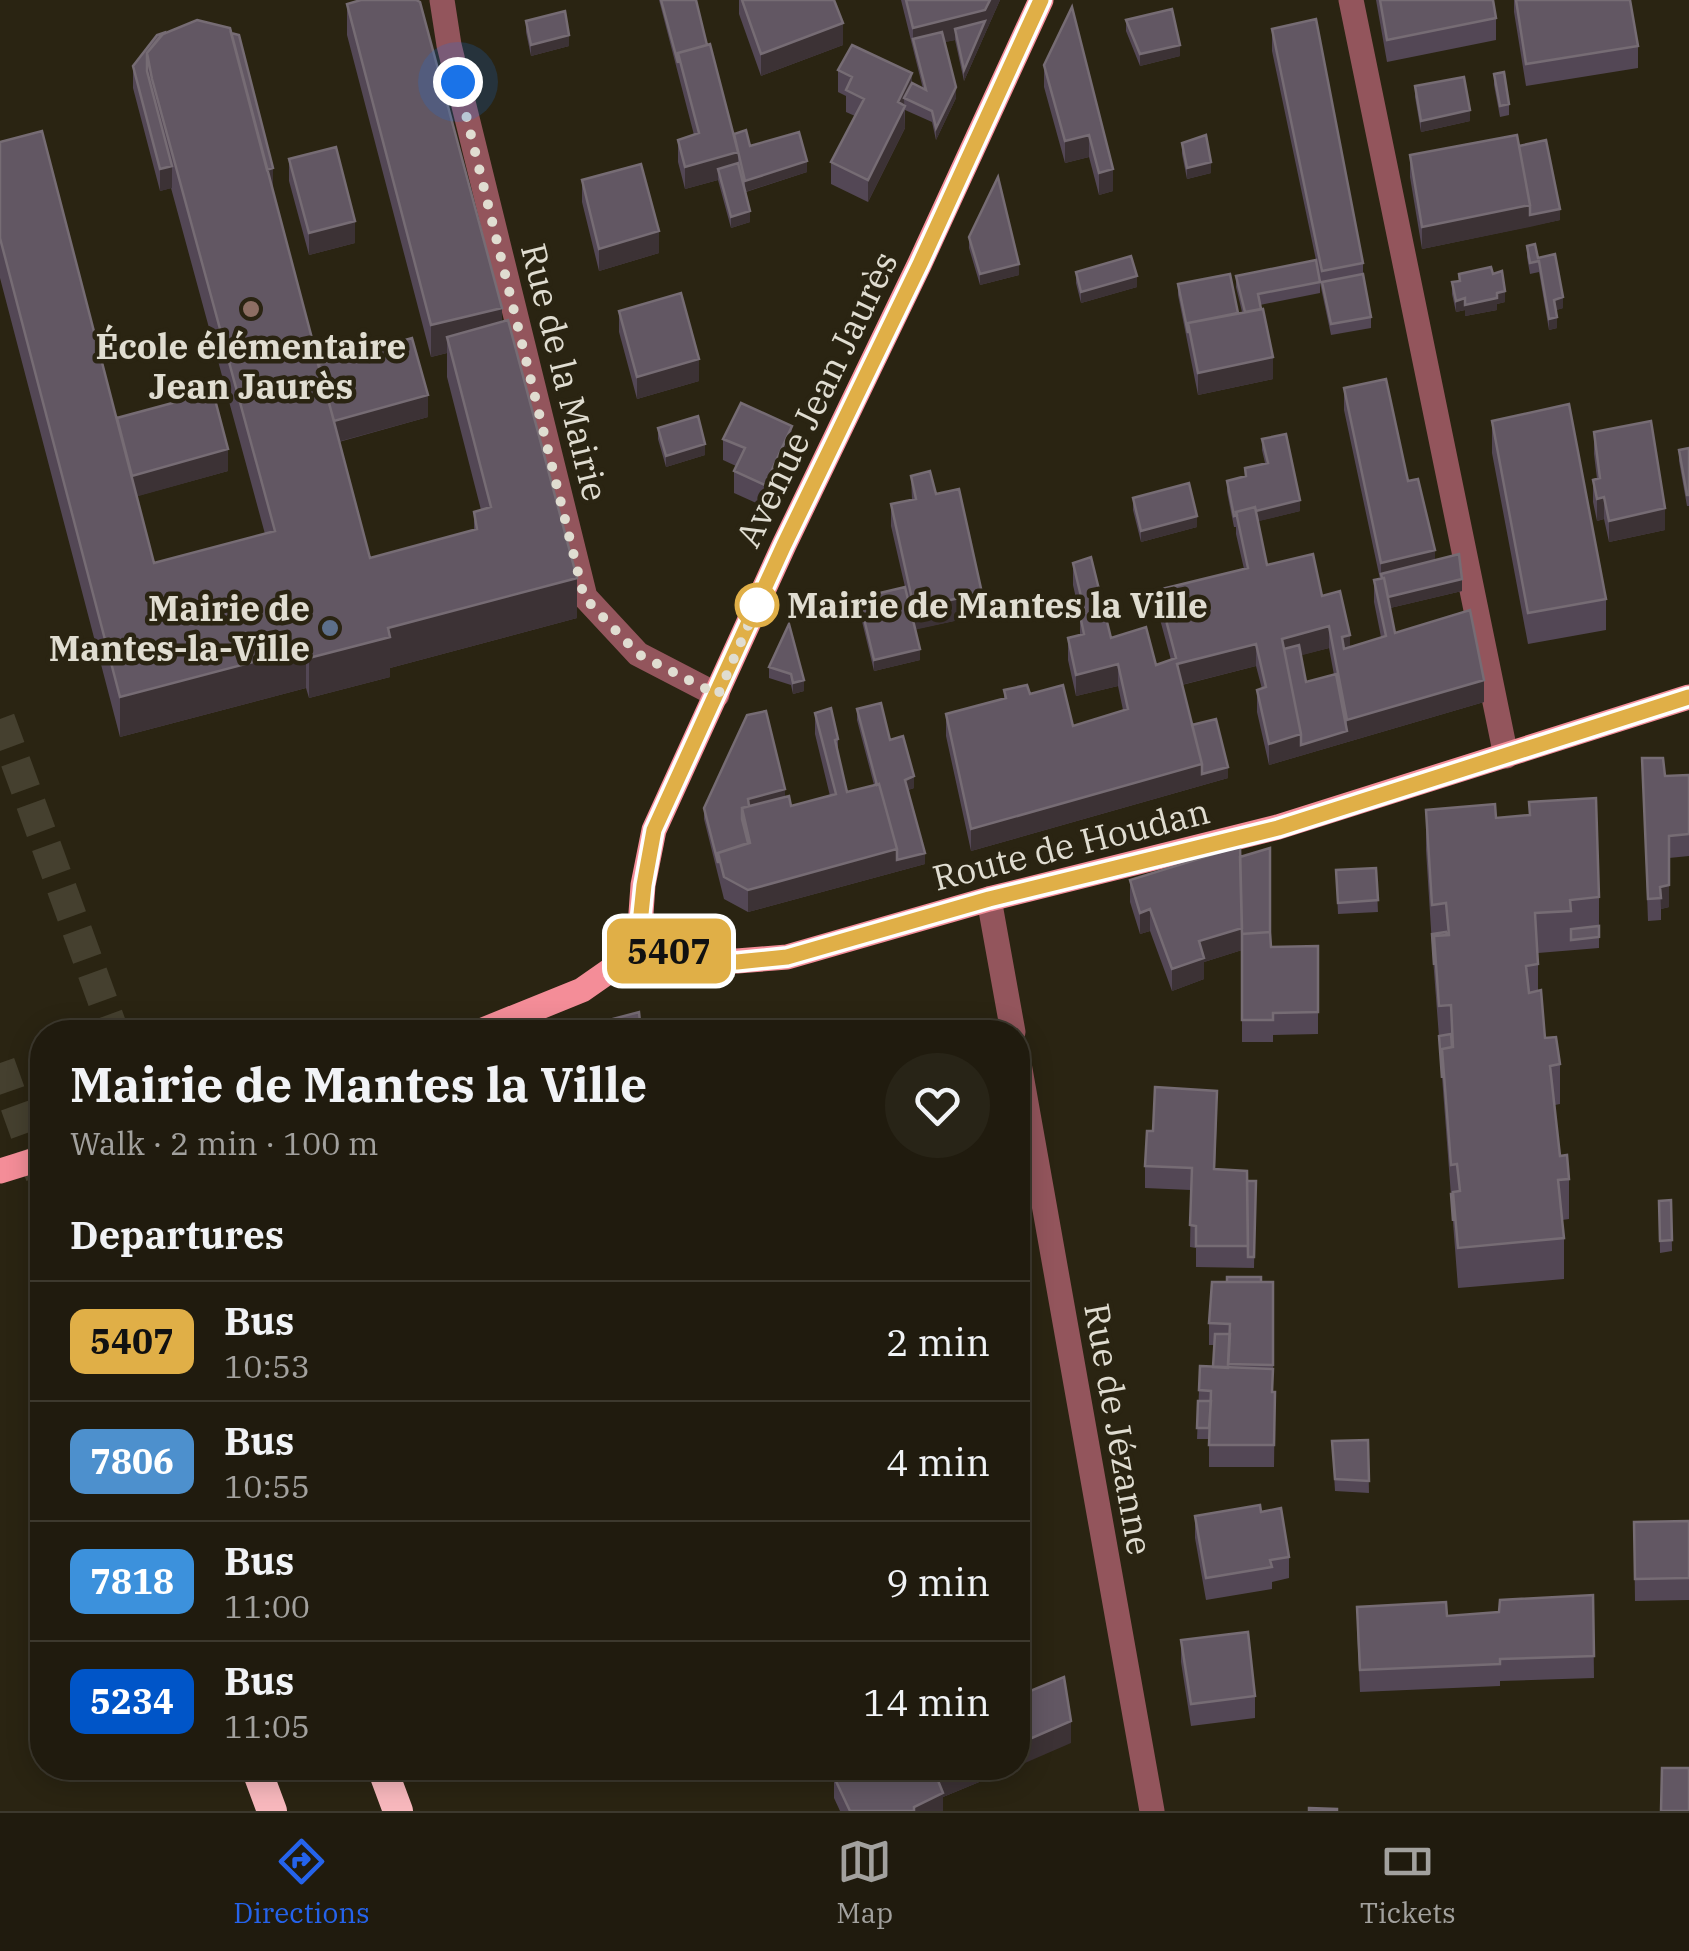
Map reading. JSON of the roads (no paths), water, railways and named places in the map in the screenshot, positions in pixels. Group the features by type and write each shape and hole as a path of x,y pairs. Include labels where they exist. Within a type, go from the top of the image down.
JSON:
{"highway":[{"path":"260,1780 272,1811"},
{"path":"386,1780 398,1811"}],"main road":[{"name":"Avenue Jean Jaurès","path":"645,946 641,914 654,830 1041,0"},
{"name":"Route de Houdan","path":"645,946 737,962 787,957 989,899 1278,828 1689,698"},
{"path":"508,1020 582,990 645,946"},
{"path":"0,1171 30,1162"}],"street":[{"name":"Rue de la Mairie","path":"442,0 449,45 584,597 638,654 718,695"},
{"path":"1352,0 1506,756"},
{"path":"989,899 1011,1020"},
{"name":"Rue de Jézanne","path":"1030,1126 1152,1811"}],"tunnel":[{"path":"0,719 110,1020"},
{"path":"0,1063 30,1147"}],"place":[{"name":"École élémentaire Jean Jaurès","path":"251,309"},
{"name":"Mairie de Mantes la Ville","path":"757,605"},
{"name":"Mairie de Mantes-la-Ville","path":"330,628"}]}
